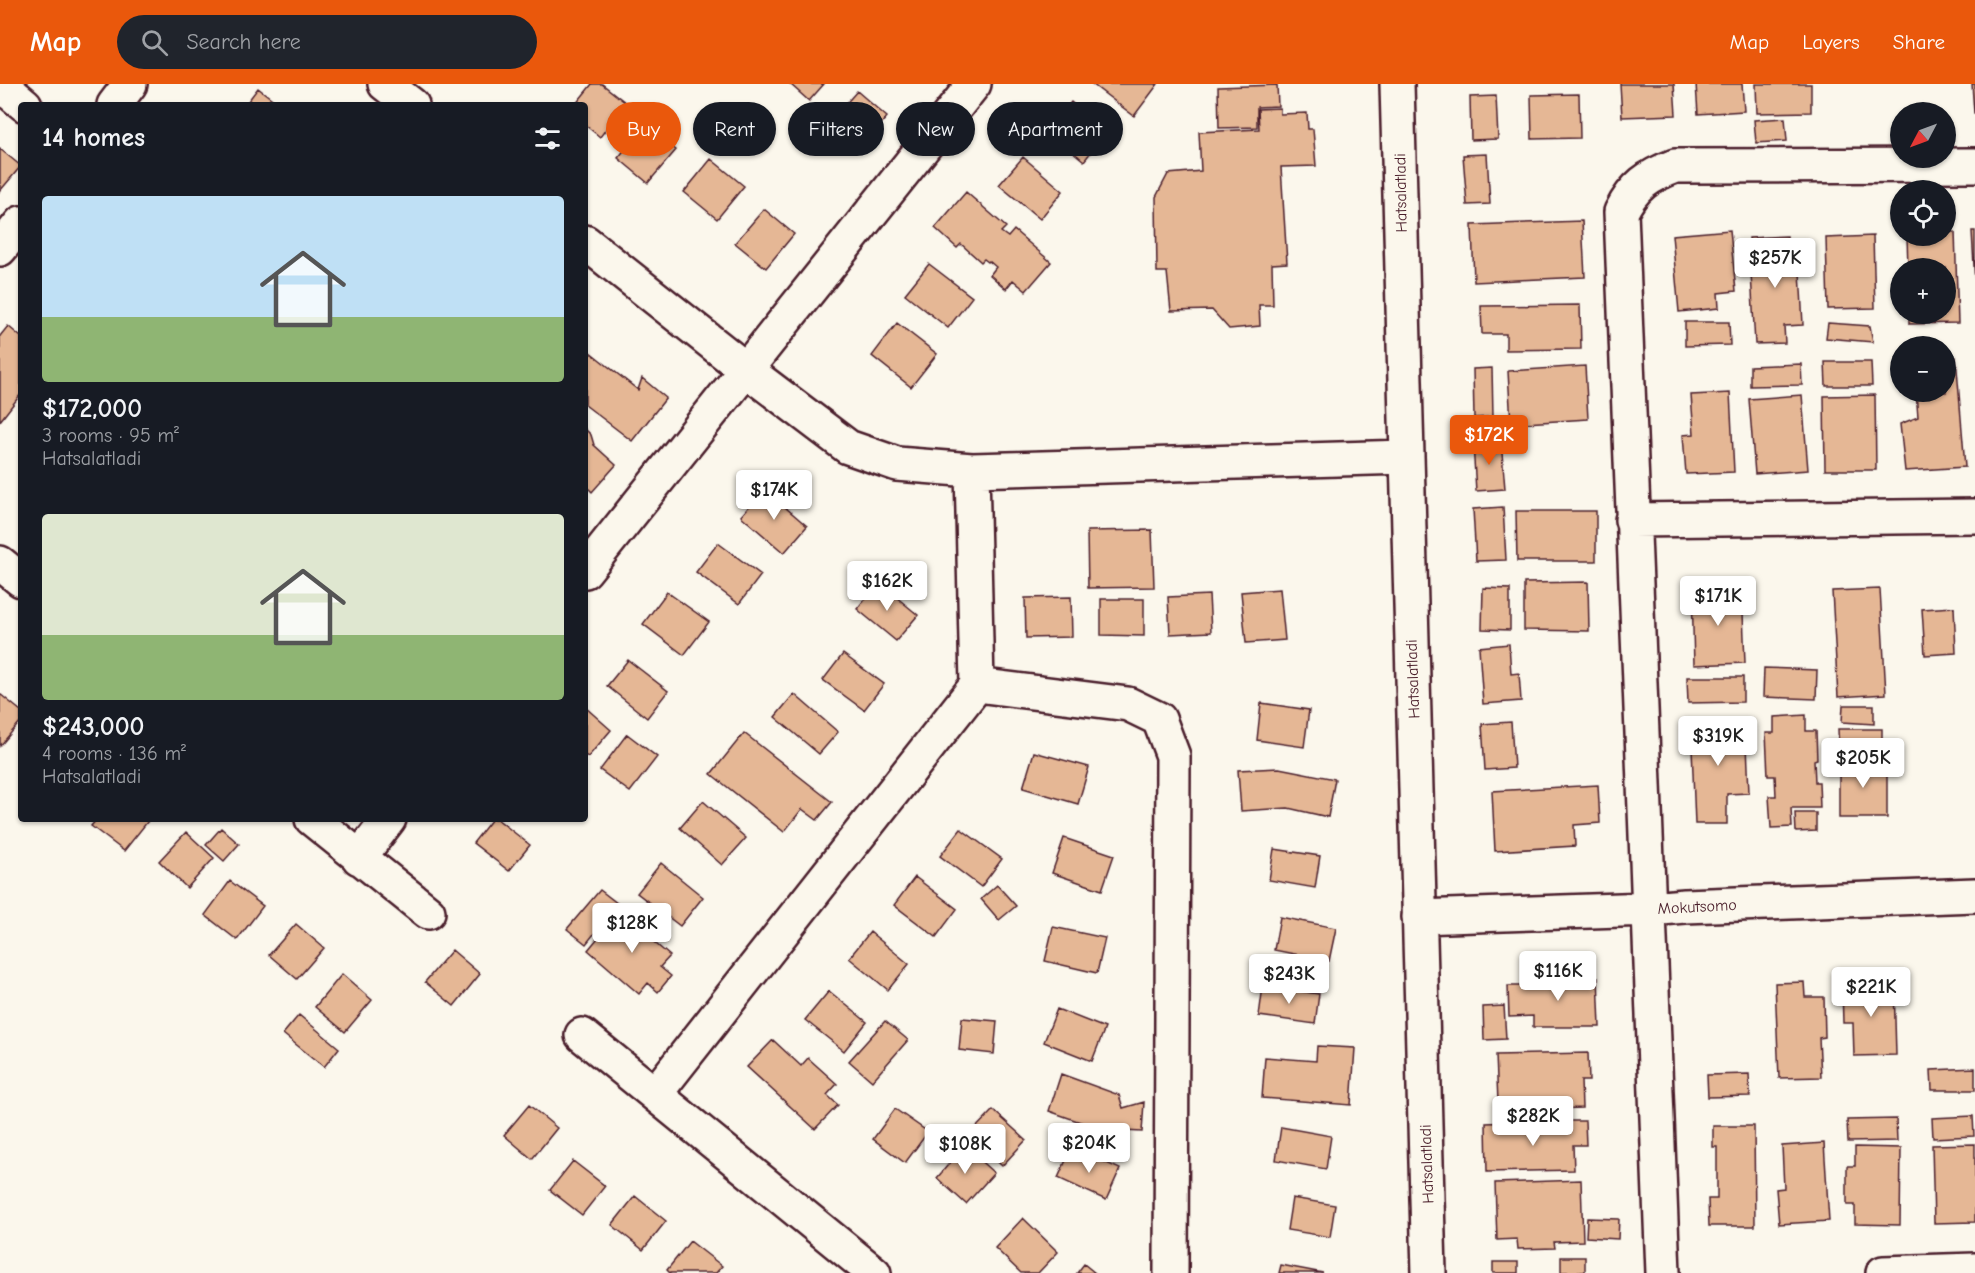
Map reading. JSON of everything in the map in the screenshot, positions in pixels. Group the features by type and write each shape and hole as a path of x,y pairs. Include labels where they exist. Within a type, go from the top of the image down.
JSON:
{"street":[{"path":"0,84 21,102"},
{"path":"116,102 130,84"},
{"path":"385,84 408,102"},
{"path":"588,564 974,84"},
{"name":"Hatsalatladi","path":"1397,84 1429,1273"},
{"path":"1663,1273 1621,212 1628,197 1641,184 1655,173 1675,166 1975,165"},
{"path":"0,249 18,227"},
{"path":"588,244 848,447 897,464 972,470 1407,457"},
{"path":"655,1095 977,686 972,470"},
{"path":"1632,520 1975,516"},
{"path":"0,563 18,578"},
{"path":"977,686 1128,704 1159,720 1173,756 1171,1273"},
{"path":"316,822 428,912"},
{"path":"359,858 387,822"},
{"name":"Mokutsomo","path":"1419,917 1975,895"},
{"path":"582,1035 874,1273"},
{"path":"1883,1273 1975,1270"}],"building":[{"path":"592,84 602,84 625,102 606,102 606,129 600,137 588,127 588,102 577,102"},
{"path":"790,84 824,84 809,101"},
{"path":"1092,84 1158,84 1134,116 1123,108 1123,102 1116,102"},
{"path":"1620,84 1674,84 1676,115 1622,117"},
{"path":"1696,84 1742,84 1744,111 1698,114"},
{"path":"1756,84 1811,84 1811,112 1757,113"},
{"path":"1972,84 1975,84 1975,113 1974,113"},
{"path":"1277,85 1278,106 1257,107 1257,127 1219,128 1218,87"},
{"path":"258,88 276,102 247,102"},
{"path":"857,91 870,102 847,102"},
{"path":"1579,94 1580,138 1532,139 1531,95"},
{"path":"1496,96 1498,139 1471,140 1470,97"},
{"path":"1280,108 1280,114 1307,113 1308,129 1313,129 1316,166 1281,167 1287,263 1272,264 1273,305 1259,305 1260,326 1229,329 1212,310 1171,311 1167,272 1157,272 1156,197 1168,174 1201,171 1199,132 1259,129 1258,109"},
{"path":"1785,118 1787,141 1756,143 1754,120"},
{"path":"0,149 18,164 18,170 0,191"},
{"path":"1487,154 1490,204 1467,205 1463,155"},
{"path":"620,156 671,156 648,183 618,158"},
{"path":"1078,156 1088,156 1084,161"},
{"path":"1023,157 1063,191 1040,219 999,185"},
{"path":"711,159 744,186 717,219 684,192"},
{"path":"966,192 1006,227 1001,232 1008,237 1014,230 1051,262 1026,291 1013,280 1006,289 990,275 996,267 984,259 981,262 961,244 957,248 935,228"},
{"path":"764,209 794,234 766,268 735,243"},
{"path":"1582,221 1585,277 1474,282 1472,225"},
{"path":"1730,230 1736,291 1718,293 1719,308 1679,312 1672,235"},
{"path":"1972,231 1975,231 1975,284"},
{"path":"1787,236 1788,254 1799,254 1803,325 1784,326 1785,343 1755,344 1749,238"},
{"path":"1873,236 1875,308 1828,309 1826,238"},
{"path":"1907,246 1955,246 1956,258 1908,258"},
{"path":"1956,262 1958,323 1956,323"},
{"path":"929,264 972,297 948,328 905,294"},
{"path":"1580,305 1581,349 1506,350 1506,334 1482,334 1481,306"},
{"path":"1685,322 1729,322 1730,345 1685,346"},
{"path":"897,323 937,354 911,387 872,356"},
{"path":"1828,323 1870,326 1873,342 1826,338"},
{"path":"8,326 18,334 18,398 0,421 0,336"},
{"path":"588,350 638,390 642,378 666,398 632,441 588,407"},
{"path":"1956,357 1965,467 1905,471 1900,424 1918,417 1917,402 1956,402"},
{"path":"1825,362 1871,362 1872,386 1826,386"},
{"path":"1801,364 1802,385 1750,386 1750,366"},
{"path":"1585,366 1588,419 1511,424 1508,371"},
{"path":"1492,368 1493,417 1474,418 1473,369"},
{"path":"1730,393 1734,472 1686,474 1683,435 1694,434 1691,395"},
{"path":"1802,395 1808,470 1755,474 1749,399"},
{"path":"1875,395 1876,470 1825,470 1824,396"},
{"path":"588,432 594,445 616,465 592,492 588,488"},
{"path":"1501,441 1505,489 1476,491 1473,444"},
{"path":"764,489 807,526 784,553 741,516"},
{"path":"1503,507 1506,560 1476,561 1473,509"},
{"path":"1516,511 1596,511 1596,561 1517,561"},
{"path":"1152,530 1154,587 1088,588 1087,531"},
{"path":"718,543 761,575 739,604 696,572"},
{"path":"878,582 918,615 896,641 857,609"},
{"path":"1588,582 1589,631 1524,630 1524,583"},
{"path":"1483,588 1510,589 1510,630 1482,629"},
{"path":"1742,588 1745,663 1694,665 1692,590"},
{"path":"1280,589 1285,640 1246,643 1241,592"},
{"path":"1880,589 1886,694 1838,697 1832,591"},
{"path":"667,592 709,622 684,655 643,624"},
{"path":"1209,595 1211,632 1170,634 1168,597"},
{"path":"1071,597 1072,637 1026,638 1025,598"},
{"path":"1101,599 1144,599 1144,636 1101,635"},
{"path":"1954,607 1956,653 1925,655 1922,609"},
{"path":"1509,644 1511,674 1519,673 1521,701 1483,704 1479,647"},
{"path":"843,654 884,684 864,710 823,680"},
{"path":"628,660 668,691 647,718 607,686"},
{"path":"1764,668 1817,670 1816,699 1763,697"},
{"path":"1687,677 1743,677 1743,702 1688,703"},
{"path":"0,694 18,709 18,725 0,746"},
{"path":"794,694 838,732 819,754 775,717"},
{"path":"1261,703 1309,710 1304,747 1257,740"},
{"path":"1843,705 1874,705 1874,724 1842,722"},
{"path":"588,710 611,730 588,757"},
{"path":"1806,715 1806,731 1816,731 1815,782 1819,782 1820,808 1791,808 1792,827 1771,828 1769,796 1776,796 1775,776 1768,776 1766,733 1774,733 1774,717"},
{"path":"1746,720 1749,793 1727,794 1727,824 1695,824 1691,722"},
{"path":"1511,722 1514,768 1485,770 1482,724"},
{"path":"1838,729 1882,729 1882,752 1839,752"},
{"path":"744,733 832,802 817,820 802,809 784,832 711,774"},
{"path":"627,734 657,757 630,792 600,770"},
{"path":"1034,752 1089,767 1078,804 1023,788"},
{"path":"1839,759 1887,760 1887,818 1839,818"},
{"path":"1279,768 1335,779 1328,817 1288,808 1241,811 1238,770"},
{"path":"1598,785 1600,823 1574,825 1575,846 1495,851 1492,791"},
{"path":"703,801 746,838 722,865 680,828"},
{"path":"1795,813 1816,813 1816,831 1796,832"},
{"path":"94,822 147,822 124,851 91,826"},
{"path":"490,822 501,822 530,845 509,871 473,843"},
{"path":"221,828 239,844 224,861 206,845"},
{"path":"961,829 1002,859 981,887 940,856"},
{"path":"186,832 214,858 187,888 159,861"},
{"path":"1064,838 1114,855 1102,890 1052,873"},
{"path":"1274,849 1320,856 1315,888 1269,880"},
{"path":"661,863 703,897 680,926 637,893"},
{"path":"915,877 957,909 936,937 894,905"},
{"path":"230,881 263,906 237,940 205,915"},
{"path":"997,885 1016,906 999,920 981,899"},
{"path":"600,890 618,904 586,944 567,929"},
{"path":"617,915 626,923 632,916 652,933 648,937 670,956 660,967 671,976 658,992 648,983 639,994 588,950"},
{"path":"1280,917 1336,928 1329,961 1274,950"},
{"path":"296,924 324,948 297,979 269,955"},
{"path":"1053,927 1105,938 1097,973 1045,961"},
{"path":"870,932 909,964 888,990 849,958"},
{"path":"452,950 480,974 454,1006 425,982"},
{"path":"342,974 372,1000 345,1032 315,1007"},
{"path":"1598,977 1600,1027 1533,1027 1533,1016 1509,1017 1508,986 1532,986 1531,980"},
{"path":"1804,982 1805,997 1824,997 1825,1037 1819,1038 1821,1077 1779,1078 1775,983"},
{"path":"1894,984 1896,1055 1854,1056 1853,1023 1843,1023 1842,986"},
{"path":"1263,986 1319,994 1315,1024 1259,1016"},
{"path":"829,991 867,1022 844,1051 805,1020"},
{"path":"1504,1006 1506,1039 1484,1040 1483,1007"},
{"path":"1057,1009 1105,1028 1092,1061 1044,1042"},
{"path":"299,1015 339,1048 324,1067 283,1034"},
{"path":"962,1018 997,1021 994,1054 959,1050"},
{"path":"885,1021 908,1040 872,1081 849,1061"},
{"path":"773,1040 801,1066 808,1058 837,1084 827,1095 838,1105 815,1129 747,1067"},
{"path":"1317,1046 1355,1048 1351,1105 1262,1098 1265,1057 1316,1061"},
{"path":"1588,1053 1589,1081 1581,1081 1582,1108 1550,1109 1550,1101 1498,1102 1496,1055"},
{"path":"1975,1068 1975,1090 1932,1090 1931,1070"},
{"path":"1061,1074 1119,1095 1123,1108 1144,1102 1142,1132 1103,1130 1049,1111"},
{"path":"1749,1074 1750,1096 1708,1097 1707,1075"},
{"path":"529,1105 557,1128 532,1159 504,1135"},
{"path":"895,1109 928,1132 905,1163 873,1139"},
{"path":"993,1110 1026,1140 1002,1166 969,1135"},
{"path":"1973,1116 1974,1136 1933,1138 1932,1118"},
{"path":"1896,1119 1897,1141 1848,1142 1847,1120"},
{"path":"1548,1121 1585,1121 1586,1145 1573,1145 1574,1170 1487,1172 1486,1123 1510,1122 1510,1128 1548,1128"},
{"path":"1713,1126 1754,1126 1755,1226 1709,1226 1708,1199 1717,1199 1717,1147 1713,1147"},
{"path":"1281,1127 1331,1136 1326,1169 1276,1160"},
{"path":"1824,1143 1829,1221 1779,1224 1776,1189 1784,1188 1782,1146"},
{"path":"1975,1144 1975,1222 1934,1223 1932,1145"},
{"path":"964,1146 994,1173 966,1204 937,1178"},
{"path":"1072,1147 1120,1169 1106,1200 1058,1178"},
{"path":"1855,1147 1901,1148 1900,1225 1855,1224 1855,1205 1847,1205 1847,1166 1855,1166"},
{"path":"573,1161 605,1186 582,1215 550,1190"},
{"path":"1581,1180 1583,1241 1554,1242 1555,1248 1518,1249 1517,1239 1497,1240 1495,1183"},
{"path":"635,1196 666,1221 643,1250 612,1225"},
{"path":"1292,1198 1335,1205 1330,1237 1287,1230"},
{"path":"1023,1218 1058,1252 1038,1273 1021,1273 995,1248"},
{"path":"1587,1218 1619,1219 1618,1239 1586,1237"},
{"path":"690,1241 722,1266 716,1273 670,1273 667,1270"},
{"path":"1561,1257 1585,1257 1585,1272 1561,1272"},
{"path":"1493,1262 1518,1262 1518,1273 1493,1273"},
{"path":"1084,1264 1095,1273 1077,1273"},
{"path":"1281,1265 1323,1273 1279,1273"}]}
